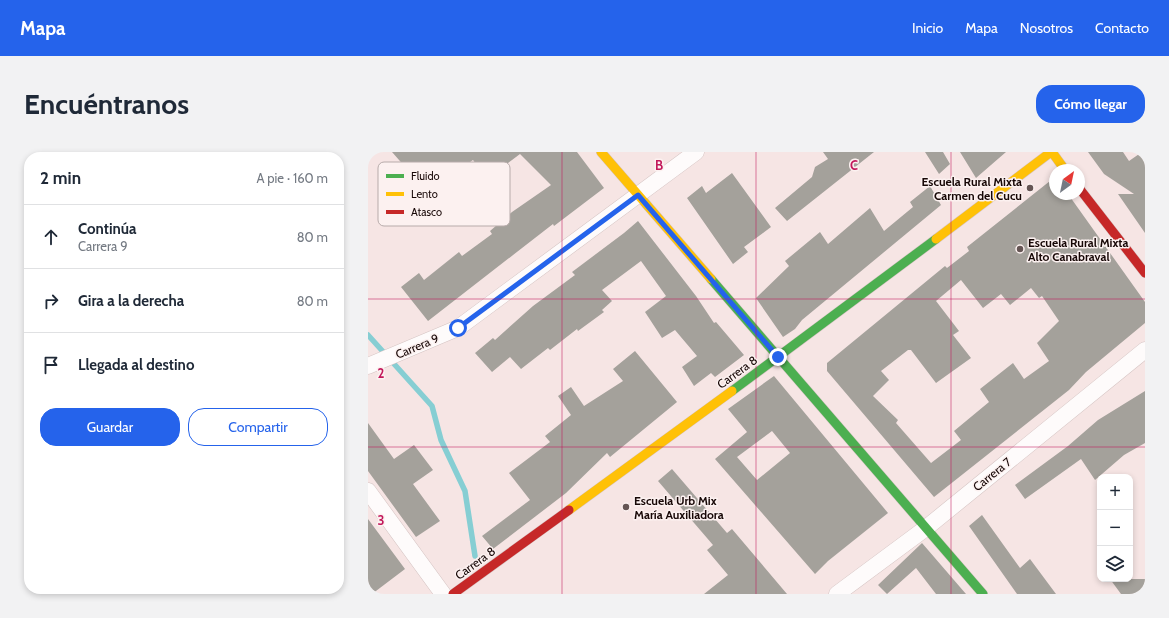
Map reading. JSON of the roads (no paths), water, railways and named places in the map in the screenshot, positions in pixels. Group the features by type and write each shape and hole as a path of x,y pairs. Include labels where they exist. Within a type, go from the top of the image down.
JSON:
{"street":[{"path":"601,152 983,594"},
{"name":"Carrera 9","path":"372,364 405,352 458,328 696,152"},
{"path":"1052,152 1061,164"},
{"name":"Carrera 8","path":"454,594 778,357 1052,152"},
{"path":"1085,196 1145,273"},
{"name":"Carrera 7","path":"837,594 926,528 1145,350"},
{"path":"368,491 443,594"}],"waterway":[{"path":"368,335 432,406 441,440 465,491 475,556"}],"place":[{"name":"Escuela Rural Mixta Carmen del Cucu","path":"1030,188"},
{"name":"Escuela Rural Mixta Alto Canabraval","path":"1020,249"},
{"name":"Escuela Urb Mix María Auxiliadora","path":"626,507"}]}
